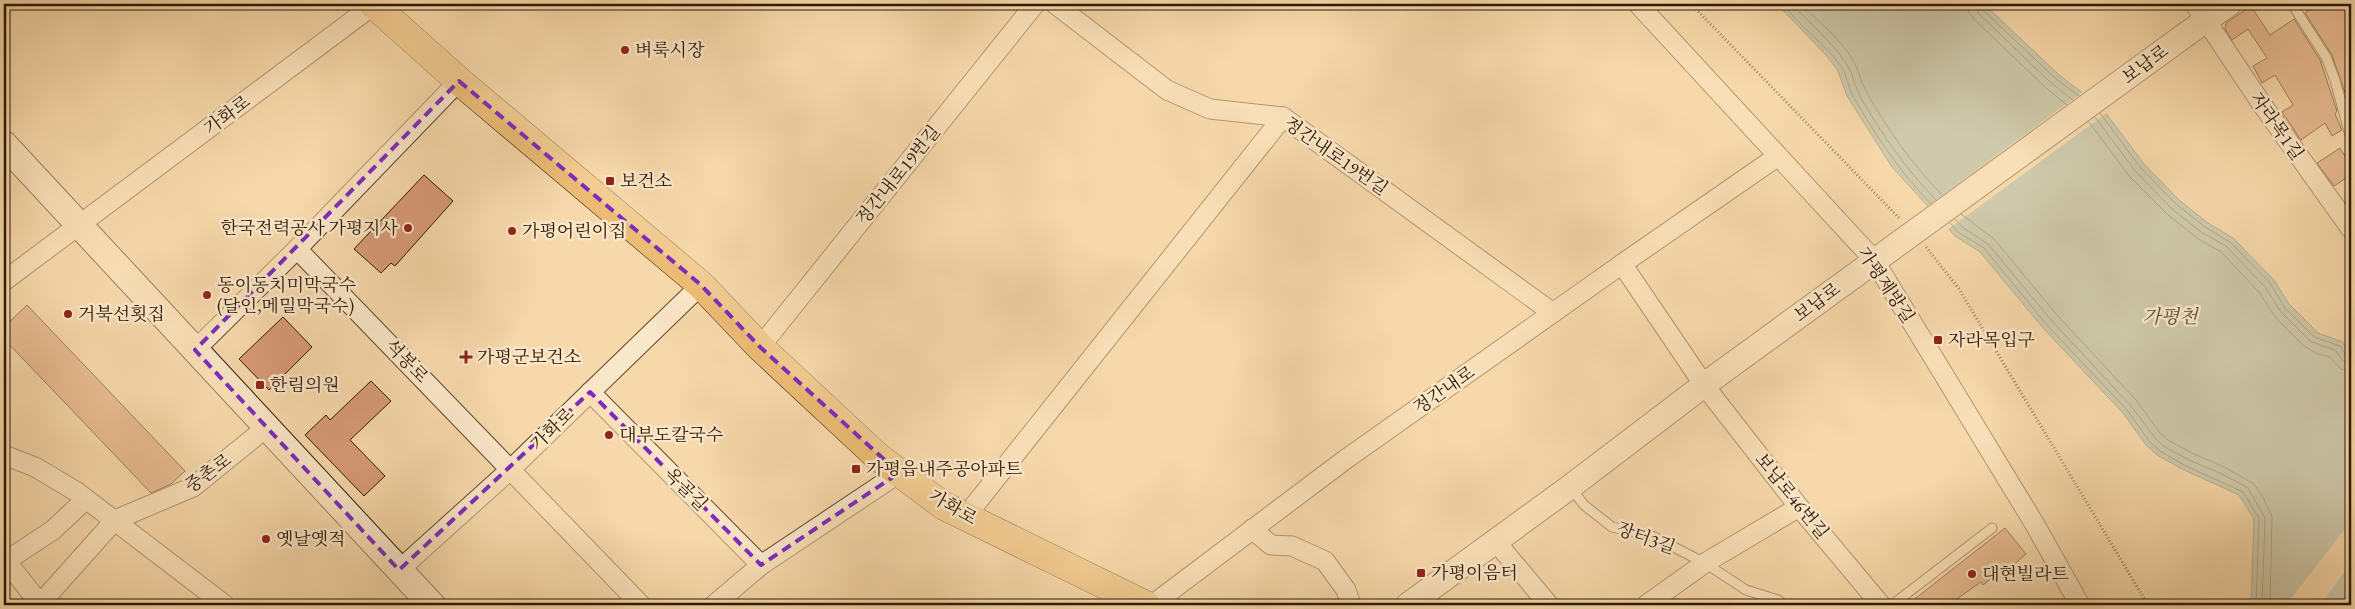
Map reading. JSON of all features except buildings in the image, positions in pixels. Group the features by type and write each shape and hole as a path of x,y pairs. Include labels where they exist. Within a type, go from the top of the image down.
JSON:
{"main road":[{"name":"가화로","path":"374,4 459,81 701,285 760,347 877,456 944,506 1146,605"},
{"path":"4,144 432,605"}],"street":[{"name":"가화로","path":"78,224 374,4"},
{"name":"정간내로19번길","path":"760,347 1035,4"},
{"name":"정간내로19번길","path":"1056,4 1167,90 1210,109 1283,116 1553,312"},
{"name":"가평제방길","path":"1638,4 1874,260 2029,514 2080,605"},
{"name":"보납로","path":"1408,605 1570,487 1704,384 2188,33 2201,12 2229,4"},
{"name":"자라목1길","path":"2201,12 2255,95 2351,229"},
{"path":"195,350 297,249 459,81"},
{"path":"966,516 1283,116"},
{"name":"정간내로","path":"1152,605 1346,459 1778,156"},
{"path":"4,281 78,224"},
{"name":"석봉로","path":"297,249 511,469"},
{"path":"1622,264 1704,384"},
{"name":"가화로","path":"511,469 701,285"},
{"name":"보납로46번길","path":"1704,384 1799,507 1881,605"},
{"name":"옥골길","path":"590,392 760,565"},
{"name":"중촌로","path":"39,605 116,520 193,487 267,427"},
{"path":"4,454 35,467 86,499 116,520 224,605"},
{"path":"399,570 511,469 641,605"},
{"path":"714,605 760,565 899,473"},
{"path":"39,605 5,562 53,530 86,499"},
{"name":"장터3길","path":"1646,605 1705,563 1799,507"},
{"path":"1252,529 1271,545 1292,546 1325,561 1346,590 1351,605"},
{"path":"1496,542 1550,605"}],"lane":[{"path":"2292,4 2326,57 2347,111 2351,139"},
{"name":"장터3길","path":"1570,487 1584,506 1612,527 1652,536 1705,563 1746,590 1778,600 1784,605"},
{"path":"1892,605 1992,528"}],"path":[{"path":"1692,4 1958,289 2148,605"}],"highlighted area":[{"path":"459,81 701,285 760,347 899,473 761,565 590,392 399,570 195,350"}],"water":[{"name":"가평천","path":"1777,4 1984,4 2058,74 2102,108 2144,164 2179,200 2208,223 2233,238 2274,280 2289,304 2318,333 2343,342 2351,360 2351,605 2251,605 2254,519 2239,495 2184,470 2157,455 2146,445 2123,413 2043,328 1980,252 1955,236 1892,167 1847,96 1838,71 1826,55"}],"pier":[{"path":"2084,91 2104,106 2108,112 1947,230 1925,208"},
{"path":"2351,521 2351,563 2320,605 2286,605"}],"place":[{"name":"벼룩시장","path":"625,50"},
{"name":"보건소","path":"610,181"},
{"name":"한국전력공사 가평지사","path":"408,228"},
{"name":"가평어린이집","path":"512,231"},
{"name":"동이동치미막국수 (달인,메밀막국수)","path":"207,295"},
{"name":"거북선횟집","path":"68,314"},
{"name":"자라목입구","path":"1938,340"},
{"name":"가평군보건소","path":"466,357"},
{"name":"한림의원","path":"260,385"},
{"name":"대부도칼국수","path":"609,435"},
{"name":"가평읍내주공아파트","path":"856,469"},
{"name":"옛날옛적","path":"266,539"},
{"name":"가평이음터","path":"1421,573"},
{"name":"대현빌라트","path":"1972,574"}]}
